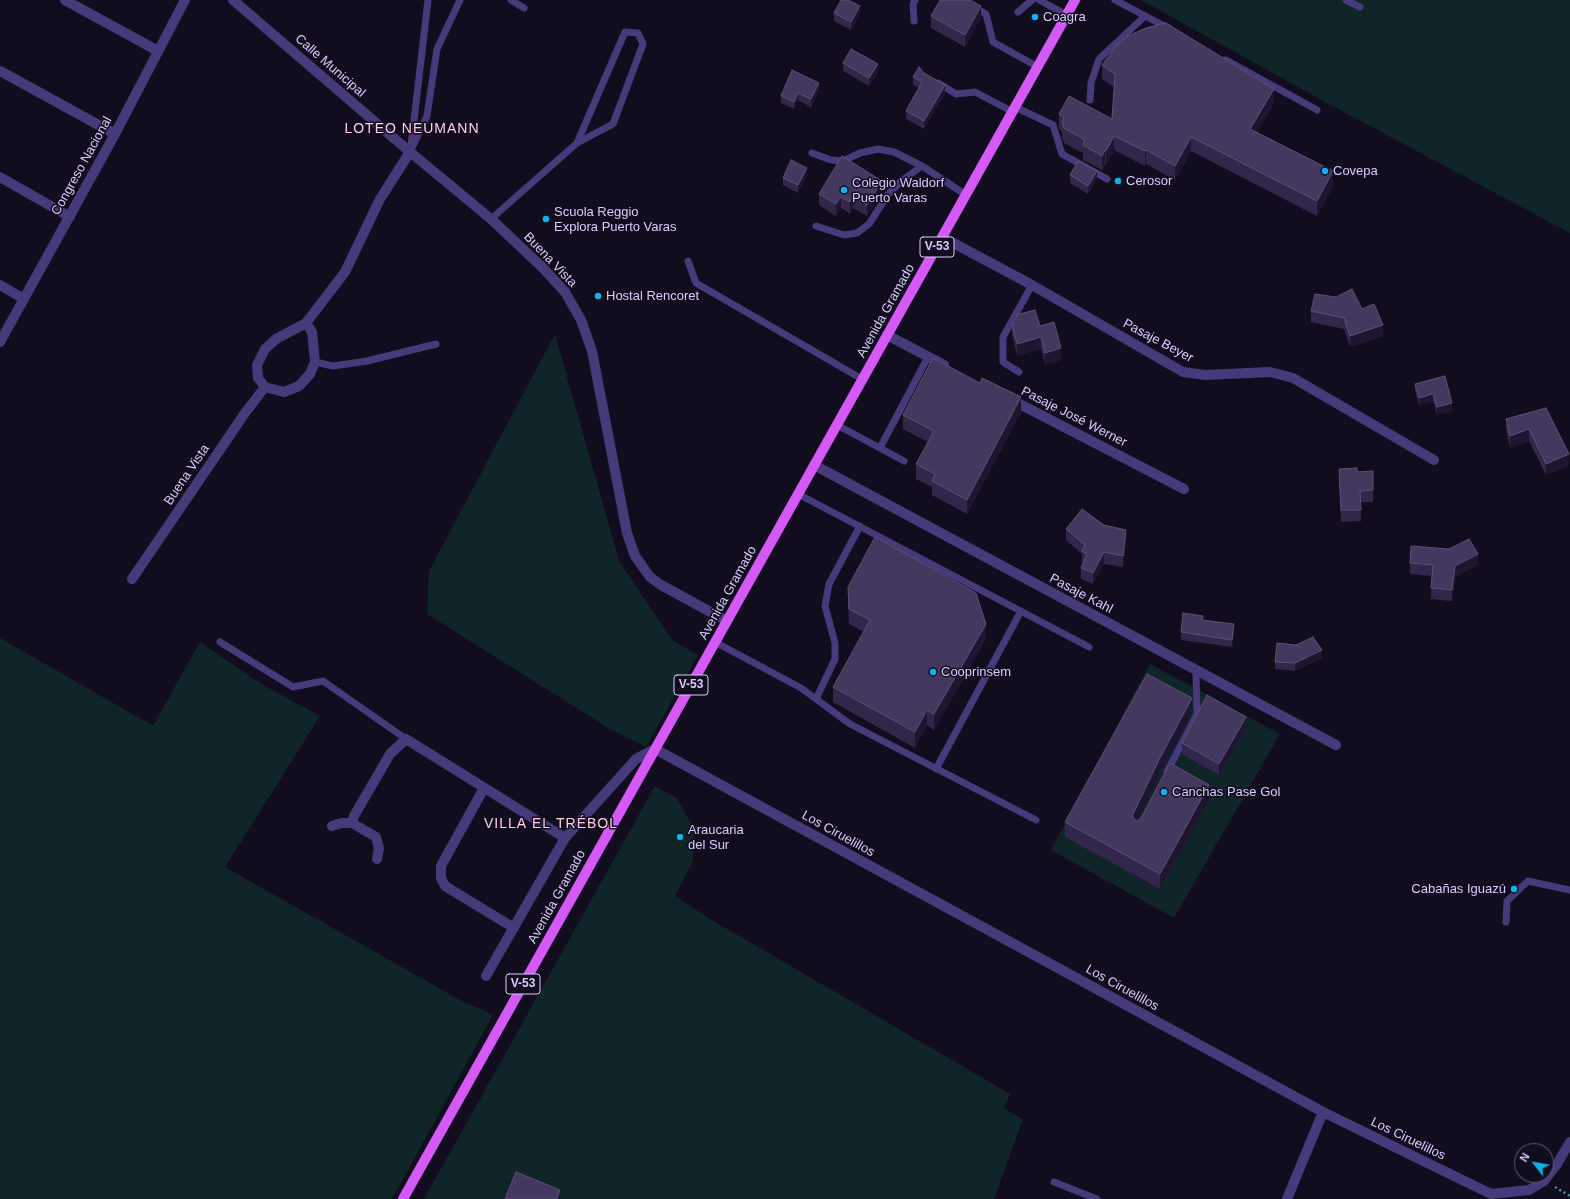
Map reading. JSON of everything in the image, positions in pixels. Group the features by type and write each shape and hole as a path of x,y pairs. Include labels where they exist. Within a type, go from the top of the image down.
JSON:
{"main road":[{"name":"Avenida Gramado","path":"403,1199 1075,0"}],"street":[{"path":"65,0 158,51"},
{"name":"Congreso Nacional","path":"0,342 115,134 185,0"},
{"name":"Calle Municipal","path":"233,0 410,152"},
{"path":"0,71 115,134"},
{"path":"306,323 312,332 315,362 310,374 299,386 284,392 265,387 258,378 257,365 265,349 276,339 306,323 345,272 380,199 410,152"},
{"name":"Buena Vista","path":"410,152 491,219 554,280 568,297 581,320 592,351 627,533 635,556 650,577 661,585 727,621"},
{"path":"0,177 70,217"},
{"name":"Pasaje Beyer","path":"942,237 1032,285 1183,372 1205,375 1270,372 1293,378 1434,460"},
{"path":"0,285 24,298"},
{"path":"887,335 957,371"},
{"name":"Buena Vista","path":"132,579 245,413 265,387"},
{"name":"Pasaje José Werner","path":"999,394 1184,489"},
{"name":"Pasaje Kahl","path":"814,465 1336,745"},
{"path":"352,823 354,816 390,754 406,739 566,838"},
{"path":"486,976 566,838 636,759 645,752 655,749"},
{"name":"Los Ciruelillos","path":"655,749 1323,1112 1491,1194 1529,1190 1541,1183"},
{"path":"484,788 441,866 441,878 445,886 514,928"},
{"path":"332,826 342,823 352,823 376,837 379,848 377,859"},
{"path":"1287,1199 1323,1112"},
{"name":"Los Ciruelillos","path":"1554,1168 1570,1142"}],"lane":[{"path":"410,152 428,0"},
{"path":"410,152 427,116 437,49 460,0"},
{"path":"511,0 524,8"},
{"path":"914,21 913,4 915,0"},
{"path":"960,0 986,14 993,42 1038,67"},
{"path":"1018,12 1032,0"},
{"path":"1039,0 1067,15"},
{"path":"1115,0 1172,31"},
{"path":"1346,0 1360,8"},
{"path":"1090,100 1091,83 1099,59 1144,16"},
{"path":"491,219 577,143 613,124 643,44 638,33 625,32 577,143"},
{"path":"1220,57 1317,110"},
{"path":"933,80 956,94 975,92 1053,125 1062,154 1107,178"},
{"path":"812,153 831,160 843,161 860,153 878,149 894,152 922,166 966,195"},
{"path":"816,226 844,235 857,233 869,224 887,196 901,181 922,166"},
{"path":"688,261 696,283 862,379"},
{"path":"1019,372 1003,362 1003,337 1032,285"},
{"path":"315,362 334,366 367,361 436,344"},
{"path":"880,448 928,357"},
{"path":"837,425 904,460"},
{"path":"798,494 1089,647"},
{"path":"816,698 835,659 835,643 825,606 829,584 860,526"},
{"path":"936,769 1021,611"},
{"path":"220,642 292,687 323,681 406,739"},
{"path":"715,642 801,688 850,724 1036,820"},
{"path":"1165,776 1197,714 1196,671"},
{"path":"1506,922 1507,901 1528,881 1570,890"},
{"path":"1054,1182 1097,1199"}],"path":[{"path":"1547,1183 1570,1196"}],"green space":[{"path":"1141,0 1570,0 1570,233 1327,103"},
{"path":"555,334 619,561 672,640 698,655 646,747 610,729 427,614 429,571"},
{"path":"0,638 153,726 200,642 258,682 320,716 225,867 460,1000 493,1015 392,1199 0,1199"},
{"name":"Canchas Pase Gol","path":"1150,664 1280,734 1174,918 1051,850"},
{"path":"655,786 677,798 694,829 693,861 675,896 710,919 1010,1094 1004,1109 1023,1119 994,1199 424,1199"}],"building":[{"path":"841,0 848,0 860,6 851,22 834,13"},
{"path":"940,0 970,0 981,6 965,35 931,16"},
{"path":"1166,23 1274,89 1250,129 1333,171 1317,201 1191,137 1175,166 1146,150 1145,151 1114,136 1102,156 1083,145 1085,140 1064,128 1062,122 1064,118 1059,114 1069,96 1112,119 1115,74 1102,65 1117,45 1128,36 1146,28"},
{"path":"851,49 878,64 869,78 843,63"},
{"path":"919,67 924,73 945,85 924,121 906,111 922,82 913,77"},
{"path":"792,70 819,83 811,99 798,93 794,102 781,96"},
{"path":"842,156 882,181 867,205 853,196 850,202 841,197 836,204 819,194"},
{"path":"791,160 807,168 798,185 783,178"},
{"path":"1078,161 1097,171 1088,186 1070,175"},
{"path":"1352,289 1362,309 1374,304 1383,325 1350,336 1344,318 1311,311 1315,294 1336,297"},
{"path":"1035,310 1040,326 1054,322 1061,348 1045,353 1041,337 1017,344 1012,324 1018,322 1016,315"},
{"path":"933,358 980,383 982,378 1021,397 967,500 932,481 935,474 916,464 934,431 903,415"},
{"path":"1445,376 1452,403 1437,407 1433,394 1419,398 1415,384"},
{"path":"1546,408 1569,454 1546,464 1529,429 1510,436 1506,419"},
{"path":"1357,468 1357,472 1373,471 1373,490 1360,491 1361,510 1341,510 1339,469"},
{"path":"1082,509 1104,525 1126,530 1123,556 1104,552 1093,573 1081,568 1087,554 1082,551 1085,545 1066,529"},
{"path":"875,537 976,593 986,624 934,714 927,710 915,732 833,687 870,620 849,609 848,587"},
{"path":"1469,539 1478,554 1455,566 1452,590 1431,588 1433,565 1410,563 1411,546 1449,549"},
{"path":"1183,613 1203,616 1202,620 1234,624 1232,640 1181,632"},
{"path":"1313,637 1322,650 1295,663 1275,662 1277,643 1296,645"},
{"path":"1147,674 1192,698 1160,758 1133,814 1133,818 1137,821 1141,818 1170,763 1209,785 1160,874 1065,822"},
{"path":"1207,695 1246,717 1219,764 1182,743"},
{"path":"516,1172 560,1190 557,1199 505,1199"}],"place":[{"name":"Coagra","path":"1035,17"},
{"name":"Covepa","path":"1325,171"},
{"name":"Cerosor","path":"1118,181"},
{"name":"Colegio Waldorf Puerto Varas","path":"844,190"},
{"name":"Scuola Reggio Explora Puerto Varas","path":"546,219"},
{"name":"Hostal Rencoret","path":"598,296"},
{"name":"Cooprinsem","path":"933,672"},
{"name":"Canchas Pase Gol","path":"1164,792"},
{"name":"Araucaria del Sur","path":"680,837"},
{"name":"Cabañas Iguazú","path":"1514,889"}],"district":[{"name":"LOTEO NEUMANN","path":"412,129"},
{"name":"VILLA EL TRÉBOL","path":"551,824"}]}
